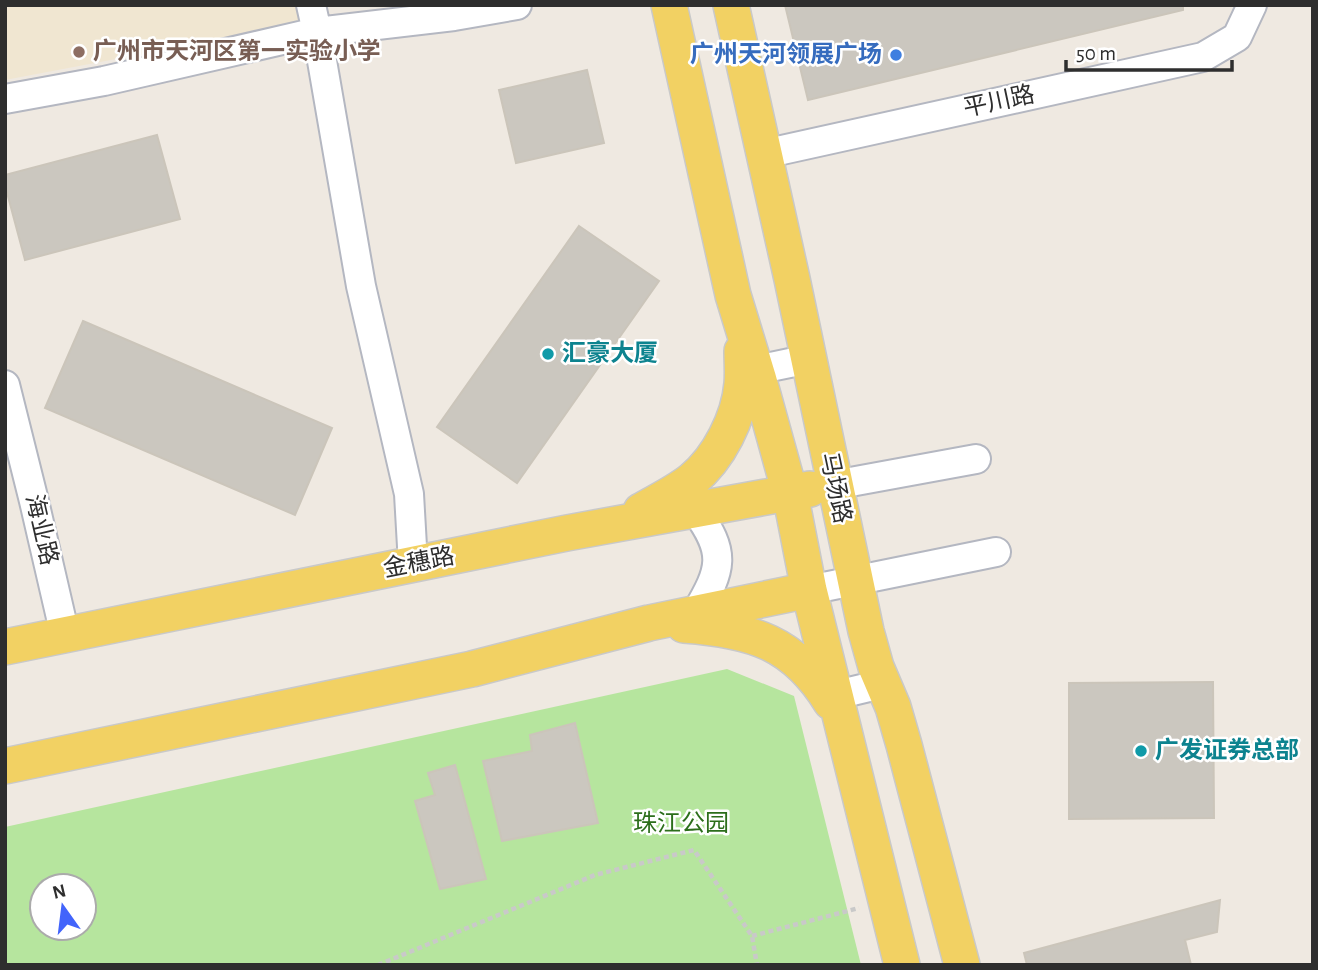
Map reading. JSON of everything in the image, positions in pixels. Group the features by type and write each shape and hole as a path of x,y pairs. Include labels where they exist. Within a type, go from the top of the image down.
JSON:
{"main road":[{"name":"马场路","path":"669,5 727,268 790,493 809,590 902,965"},
{"name":"马场路","path":"731,5 866,631 904,745 962,965"},
{"path":"614,524 671,494 693,479 719,448 738,407 742,385 742,323"},
{"name":"金穗路","path":"5,647 614,524 834,485"},
{"path":"5,766 472,669 649,623 809,590"},
{"path":"649,623 718,628 771,643 807,669 839,709"}],"street":[{"path":"5,99 104,81 314,19 454,16 517,5"},
{"name":"平川路","path":"764,154 1203,57 1237,37 1252,5"},
{"path":"314,19 360,285 409,494 414,564"},
{"path":"756,370 809,359"},
{"name":"海业路","path":"5,385 65,635"},
{"path":"834,485 976,459"},
{"path":"695,510 712,534 717,548 718,564 714,579 696,613"},
{"path":"809,590 996,552"},
{"path":"839,709 882,684"}],"path":[{"path":"378,965 595,875 694,850 752,936 757,965"},
{"path":"752,936 887,901"}],"shaded area":[{"name":"广州市天河区第一实验小学","path":"5,5 297,5 301,24 5,80"}],"green space":[{"name":"珠江公园","path":"727,669 794,696 861,965 5,965 5,827"}],"building":[{"name":"广州天河领展广场","path":"785,5 1183,5 1183,10 808,100"},
{"path":"587,70 604,143 516,163 499,90"},
{"path":"157,135 180,219 25,260 5,185 5,175"},
{"name":"汇豪大厦","path":"579,226 659,281 517,483 437,427"},
{"path":"83,321 332,428 295,515 45,408"},
{"name":"广发证券总部","path":"1213,682 1214,818 1069,819 1069,683"},
{"path":"575,723 598,823 502,841 483,761 532,751 530,735"},
{"path":"455,765 486,879 440,889 415,801 435,795 428,773"},
{"path":"1220,900 1217,932 1185,940 1191,965 1027,965 1024,953"}],"place":[{"name":"广州市天河区第一实验小学","path":"79,52"},
{"name":"广州天河领展广场","path":"896,55"},
{"name":"汇豪大厦","path":"548,354"},
{"name":"广发证券总部","path":"1141,751"}]}
